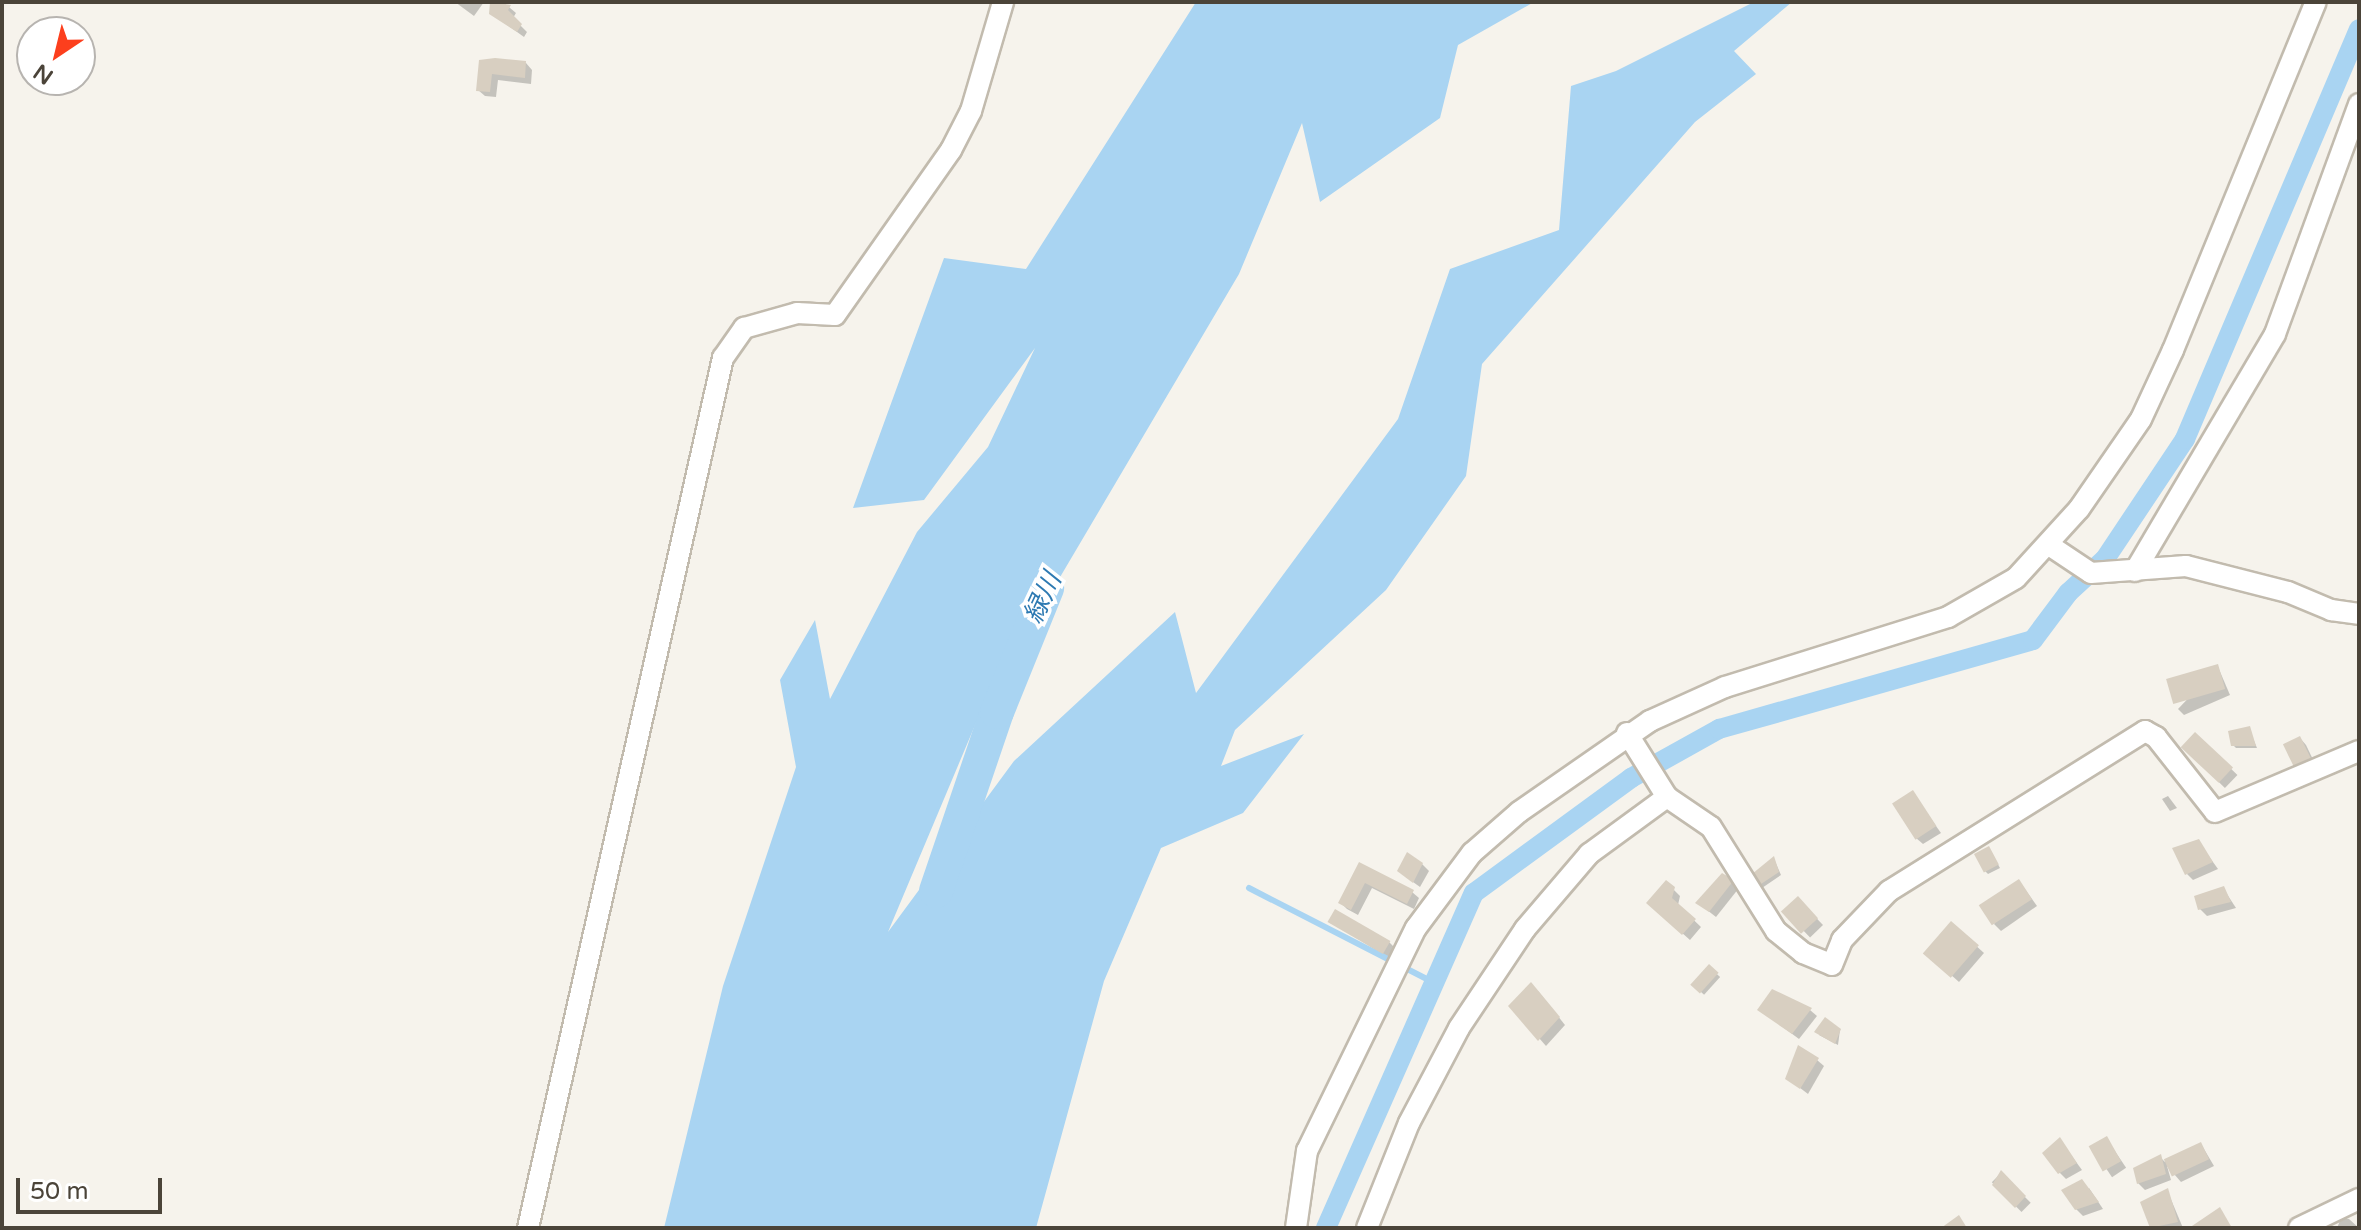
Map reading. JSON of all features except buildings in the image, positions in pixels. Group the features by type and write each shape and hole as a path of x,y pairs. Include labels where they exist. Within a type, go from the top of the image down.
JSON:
{"street":[{"path":"528,1228 723,358 744,328 797,313 835,315 951,150 971,111 1003,2"},
{"path":"1296,1228 1307,1151 1416,928 1472,853 1627,733 1725,687 1948,617 2016,578 2049,545 2141,419 2316,2"},
{"path":"2135,571 2275,334 2359,104"},
{"path":"2049,545 2091,573 2186,566 2288,592 2331,610 2359,614"},
{"path":"1627,733 1667,797 1711,827 1776,931 1803,953 1832,965 1842,940 1889,891 2145,731 2156,737 2215,812 2359,751"},
{"path":"1367,1228 1409,1123 1459,1028 1525,929 1589,854 1667,797"},
{"path":"2299,1228 2359,1199"}],"water":[{"path":"1196,2 1534,2 1458,45 1440,118 1320,202 1302,123 1239,274 981,711 888,932 1014,761 1175,612 1196,693 1398,419 1450,269 1559,230 1571,86 1616,71 1752,3 1792,2 1734,51 1756,74 1695,122 1482,364 1466,476 1386,590 1235,730 1221,766 1304,734 1243,813 1161,848 1104,981 1036,1228 664,1228 723,986 796,767 780,680 815,620 830,699 917,532 988,447 1035,348 924,500 853,508 944,258 1026,269"}],"waterway":[{"path":"1326,1228 1474,893 1631,778 1719,729 2033,640 2068,593 2105,559 2185,439 2359,29"},
{"name":"緑川","path":"936,891 997,712 1047,588"},
{"path":"1249,888 1435,983"}]}
